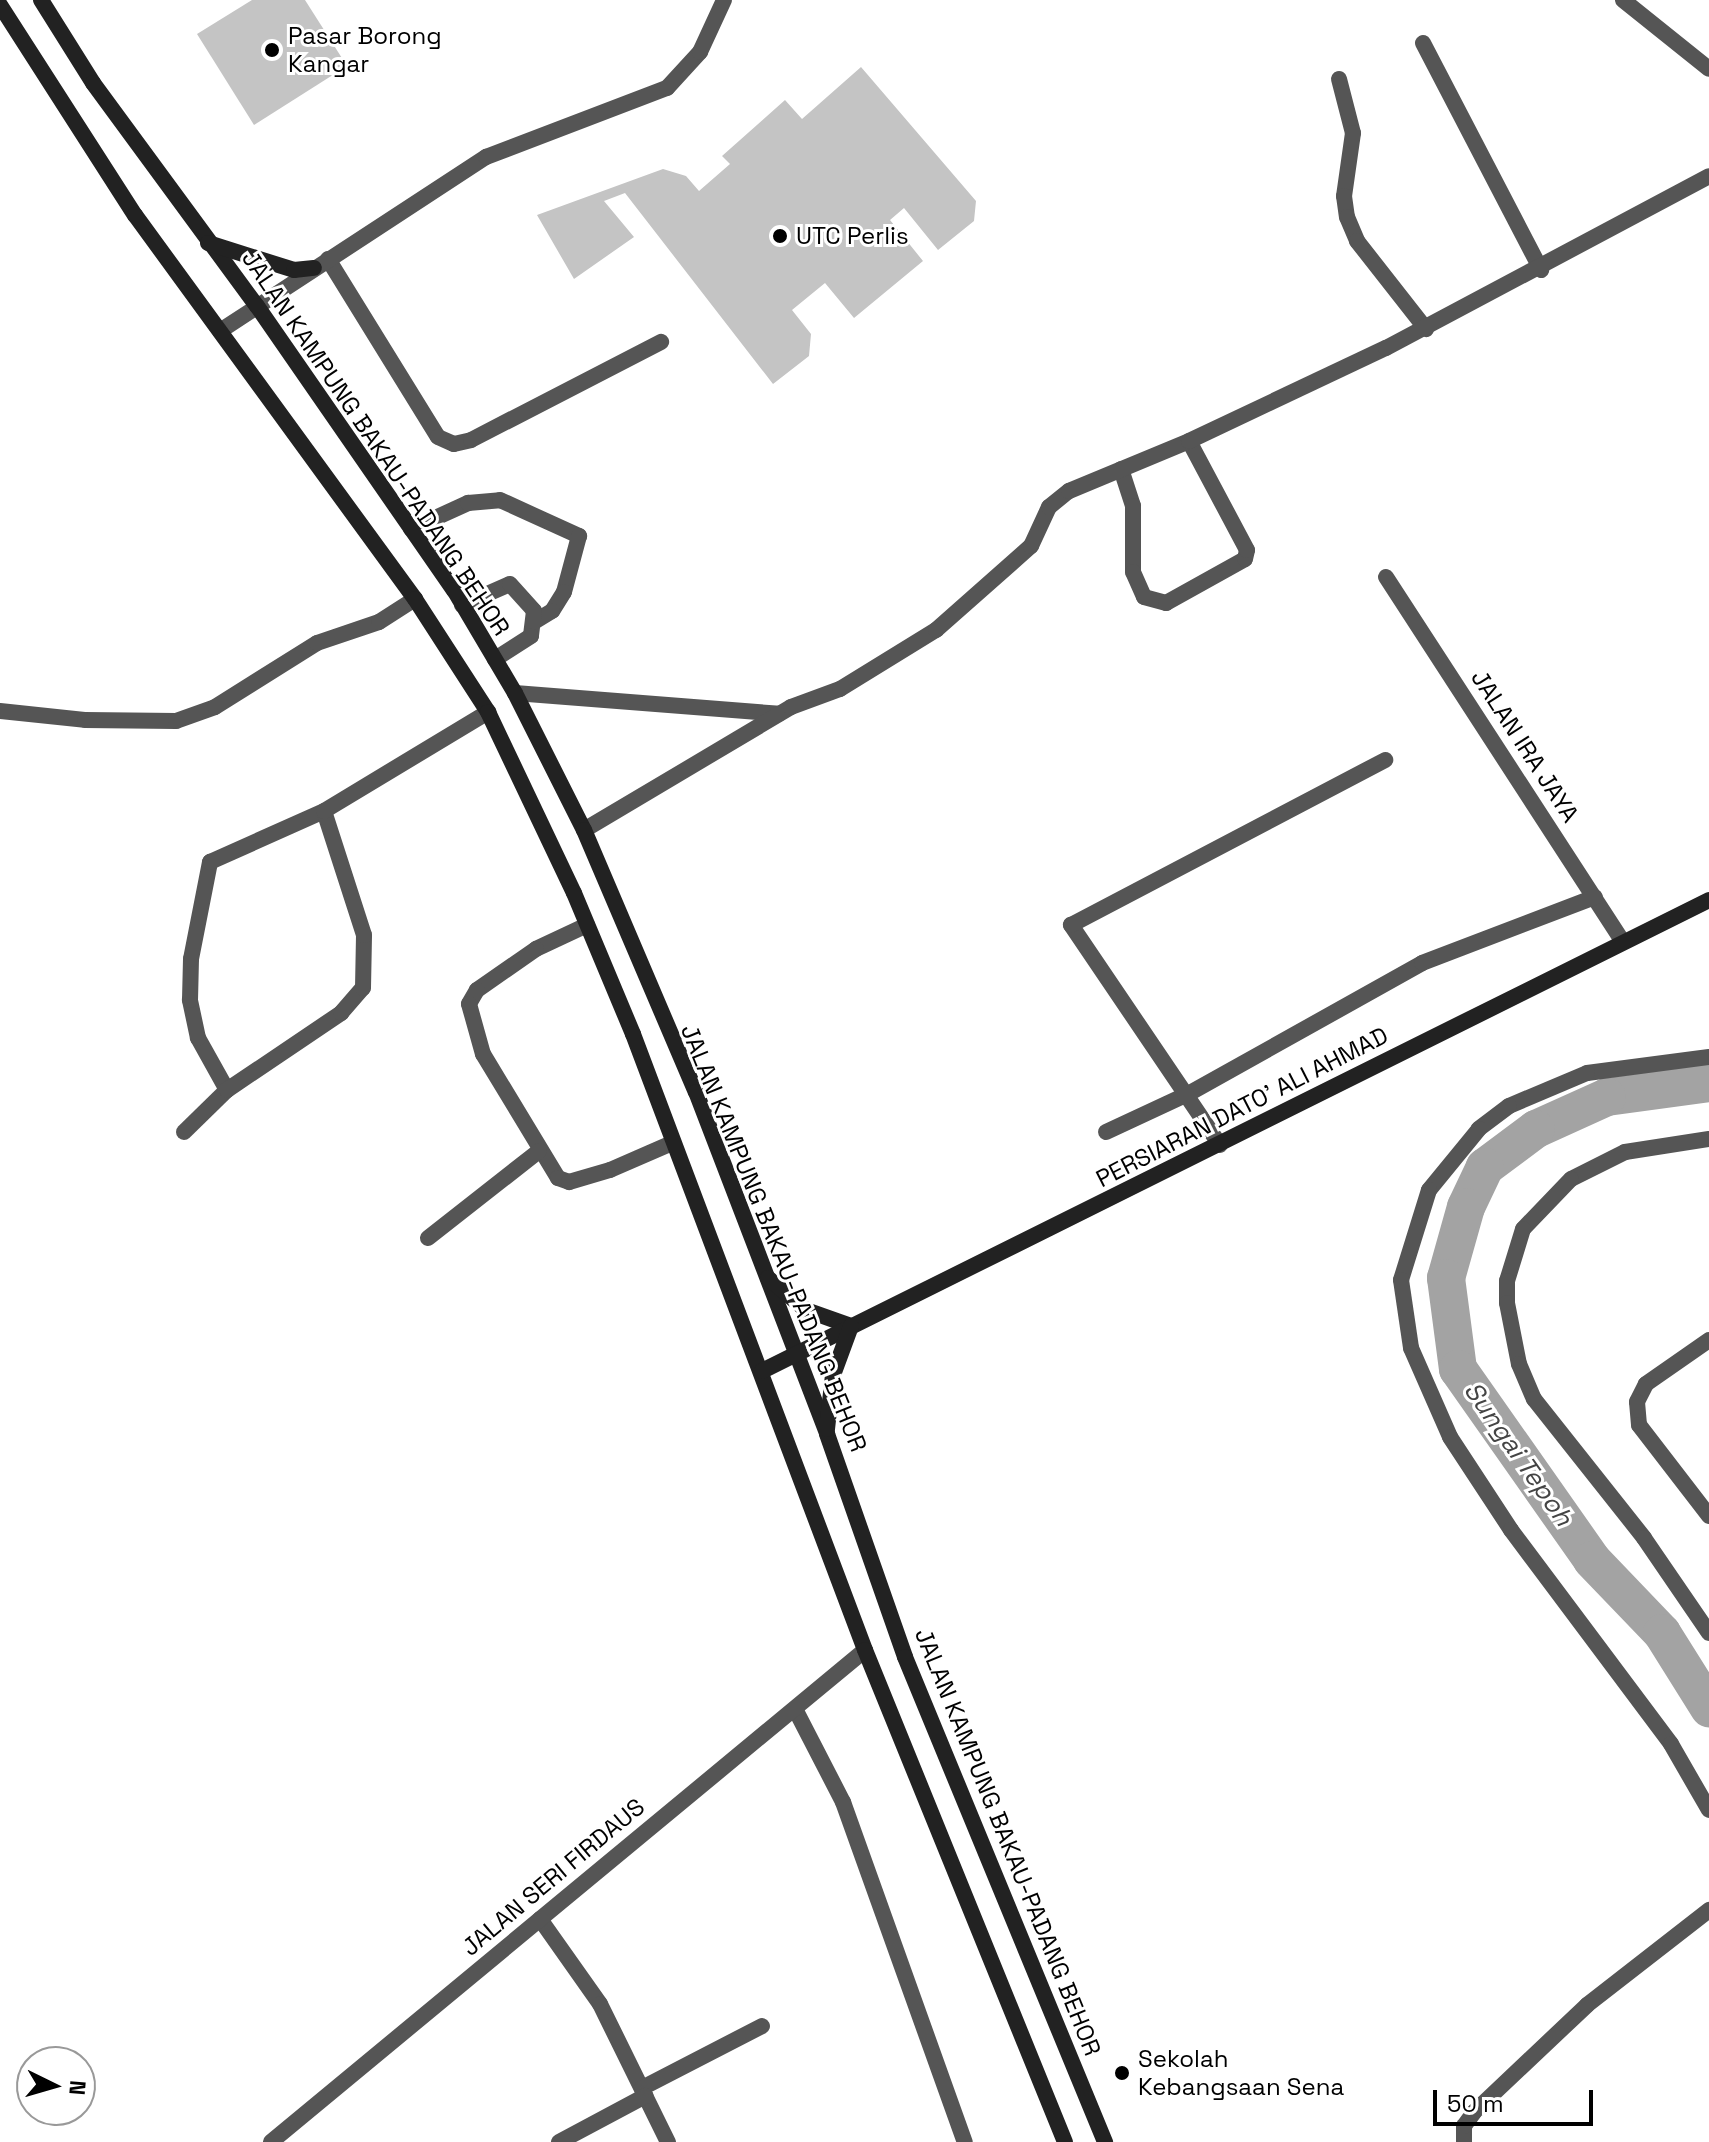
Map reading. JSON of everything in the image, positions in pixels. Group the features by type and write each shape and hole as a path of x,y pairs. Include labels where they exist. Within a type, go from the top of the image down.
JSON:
{"street":[{"name":"JALAN KAMPUNG BAKAU-PADANG BEHOR","path":"41,0 208,243 257,306 462,605 515,693 584,830 654,1003 696,1092 827,1434 905,1657 1105,2142"},
{"path":"220,331 486,157 667,88 700,52 724,0"},
{"path":"1623,0 1709,69"},
{"path":"0,5 45,82 220,331 415,599 488,712 587,925 762,1371 865,1650 1065,2142"},
{"path":"1423,43 1541,270"},
{"path":"1339,79 1353,133 1344,196 1347,217 1357,241 1426,329"},
{"path":"584,830 779,714 840,689 936,630 1031,546 1049,507 1069,491 1189,441 1426,329 1541,270 1709,176"},
{"path":"208,243 294,270 321,264"},
{"path":"321,264 438,437 454,444 471,440 661,342"},
{"path":"1121,469 1133,506 1133,572 1144,597 1166,603 1245,559 1247,550 1189,441"},
{"path":"411,529 468,503 500,500 579,536 564,592 552,611 534,622"},
{"name":"JALAN IRA JAYA","path":"1386,577 1623,942"},
{"path":"462,605 510,584 534,611 531,636 495,659"},
{"path":"0,711 85,720 176,721 215,707 317,643 379,622 415,599"},
{"path":"515,693 779,714"},
{"path":"227,1090 198,1038 190,1000 191,959 210,862 324,811 488,712"},
{"path":"1220,1145 1071,925 1385,760"},
{"path":"184,1132 227,1090 341,1013 363,988 364,935 324,811"},
{"path":"1106,1132 1188,1094 1422,963 1595,897"},
{"name":"PERSIARAN DATO' ALI AHMAD","path":"762,1371 1709,900"},
{"path":"587,925 536,949 477,990 469,1004 483,1054 558,1178 569,1182 672,1143"},
{"path":"1709,1057 1587,1073 1509,1106 1479,1129 1429,1190 1401,1280 1403,1324 1450,1437 1511,1530 1671,1744 1709,1810"},
{"path":"1709,1139 1625,1152 1571,1179 1523,1229 1507,1292 1514,1347 1534,1399 1644,1538 1709,1633"},
{"path":"428,1238 539,1151"},
{"path":"764,1274 806,1310 851,1326 833,1375 827,1434"},
{"path":"1709,1340 1646,1384 1637,1402 1639,1425 1709,1516"},
{"name":"JALAN SERI FIRDAUS","path":"271,2142 865,1650"},
{"path":"795,1709 843,1802 965,2142"},
{"path":"1464,2134 1587,2005 1709,1910"},
{"path":"540,1919 600,2004 668,2142"},
{"path":"559,2142 762,2026"}],"building":[{"name":"Pasar Borong Kangar","path":"252,0 305,0 347,66 254,125 197,34"},
{"name":"UTC Perlis","path":"861,67 976,201 974,221 938,250 904,208 890,220 923,261 854,318 825,283 792,310 811,334 809,356 773,384 625,193 604,201 634,237 574,279 537,215 663,169 686,176 699,191 730,164 722,156 785,100 802,119"}],"waterway":[{"name":"Sungai Tepoh","path":"1709,1083 1607,1097 1536,1129 1485,1167 1466,1207 1446,1278 1458,1369 1592,1560 1662,1633 1709,1708"}],"place":[{"name":"Pasar Borong Kangar","path":"272,50"},
{"name":"UTC Perlis","path":"780,236"},
{"name":"Sekolah Kebangsaan Sena","path":"1122,2073"}]}
